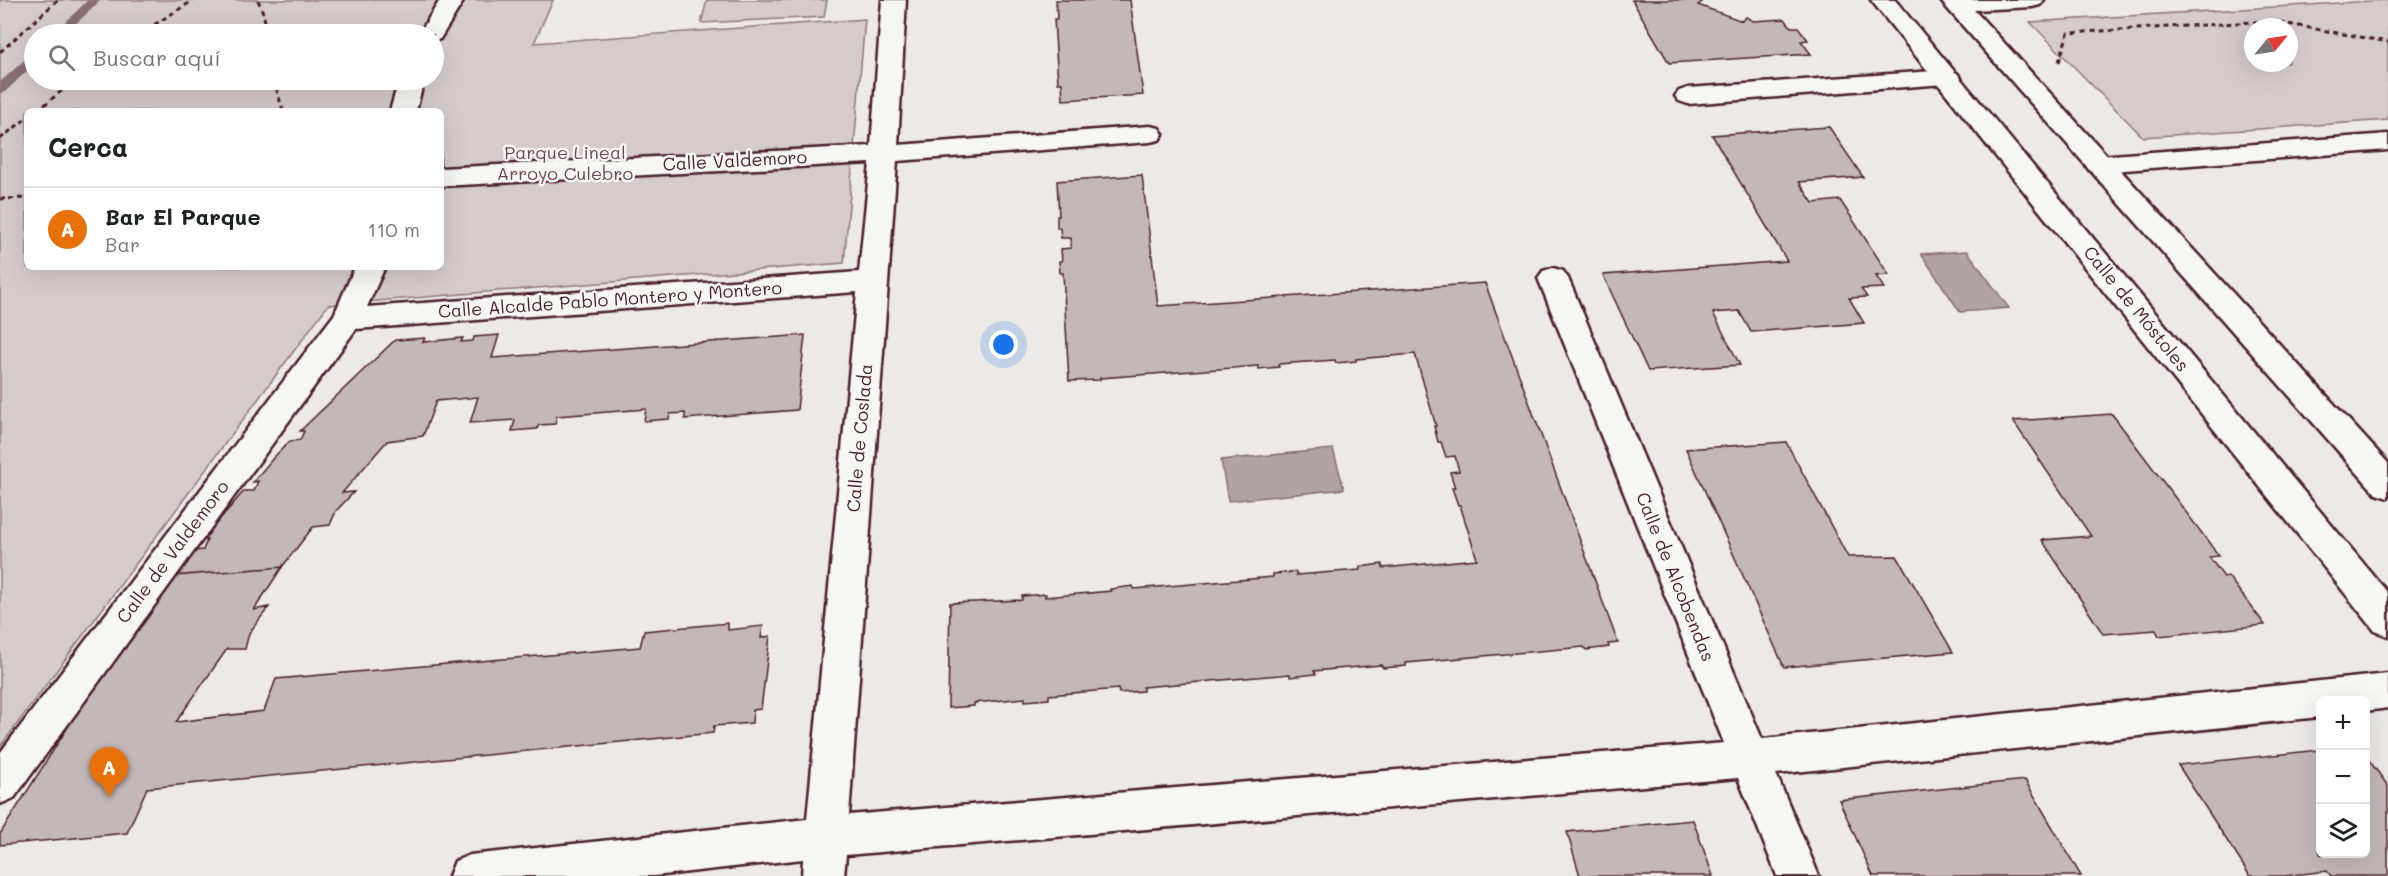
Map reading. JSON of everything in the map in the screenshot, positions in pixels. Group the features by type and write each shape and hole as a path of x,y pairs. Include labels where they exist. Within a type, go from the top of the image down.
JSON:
{"street":[{"path":"437,24 452,0"},
{"name":"Calle de Coslada","path":"824,856 874,280 894,0"},
{"name":"Calle de Móstoles","path":"1883,0 2388,620"},
{"path":"1954,2 2032,0"},
{"path":"1954,2 2388,485"},
{"path":"1688,96 1948,78"},
{"path":"405,108 409,90"},
{"name":"Calle Valdemoro","path":"444,177 884,154 1150,134"},
{"path":"2099,164 2388,142"},
{"name":"Calle de Valdemoro","path":"0,785 347,319 369,270"},
{"name":"Calle de Alcobendas","path":"1553,278 1798,876"},
{"name":"Calle Alcalde Pablo Montero y Montero","path":"347,319 874,280"},
{"path":"470,876 824,856 2327,700 2388,691"}],"path":[{"path":"31,24 58,0"},
{"path":"155,24 194,0"},
{"path":"258,0 265,24"},
{"path":"2019,74 2057,70 2068,33 2271,21 2388,42"},
{"path":"0,52 24,30"},
{"path":"41,108 63,90"},
{"path":"276,90 282,108"},
{"path":"0,139 24,120"},
{"path":"0,199 24,198"}],"green space":[{"name":"Parque Lineal Arroyo Culebro","path":"0,0 553,0 534,43 865,19 844,263 328,305 0,747"},
{"path":"707,0 827,0 824,17 701,23"},
{"path":"2388,0 2388,120 2143,137 2030,22"}],"shaded area":[{"path":"1967,251 2009,308 1960,312 1921,254"},
{"path":"1333,449 1344,489 1228,501 1221,460"}],"building":[{"path":"1056,0 1130,0 1143,95 1063,100 1062,83 1058,83 1054,19 1057,19"},
{"path":"1632,0 1697,0 1702,2 1698,5 1742,21 1746,17 1753,21 1785,19 1791,27 1798,27 1808,40 1801,41 1811,54 1669,63"},
{"path":"1829,127 1863,177 1799,182 1813,203 1840,200 1889,275 1876,276 1884,288 1861,289 1867,297 1849,298 1864,323 1751,332 1739,311 1713,313 1740,365 1648,371 1603,275 1787,261 1712,135"},
{"path":"1142,175 1158,306 1485,283 1618,643 1608,644 1609,647 1586,650 1584,647 1406,663 1406,666 1383,668 1381,665 1314,671 1316,674 1290,677 1290,674 1143,687 1143,691 1119,693 1118,689 1049,695 1049,699 1025,701 1025,698 948,708 950,603 1022,600 1022,596 1046,594 1045,597 1111,591 1110,589 1133,586 1134,589 1273,577 1273,574 1296,572 1296,575 1360,570 1360,567 1382,564 1383,568 1477,559 1460,505 1458,505 1452,488 1455,488 1450,472 1459,471 1455,456 1446,457 1441,442 1438,442 1434,426 1436,426 1415,354 1336,363 1335,360 1278,364 1279,367 1258,369 1258,366 1069,381 1063,273 1060,273 1059,261 1062,261 1061,249 1071,248 1071,238 1061,238 1060,228 1057,228 1057,216 1059,216 1057,181"},
{"path":"499,335 492,358 805,335 797,410 685,419 685,413 670,414 669,419 644,421 646,409 557,416 555,424 539,425 537,429 512,431 515,420 470,423 478,397 436,401 423,436 387,441 342,493 354,492 336,511 330,525 313,527 282,567 173,576 193,551 203,550 207,540 202,540 244,491 254,491 258,481 253,482 274,457 290,441 300,440 304,431 300,431 395,340 425,338 423,342 463,338 461,342 473,341 474,337"},
{"path":"2112,414 2219,556 2209,557 2224,577 2228,576 2265,625 2159,636 2156,630 2103,634 2042,540 2091,536 2013,421"},
{"path":"1786,442 1848,557 1897,556 1953,652 1784,667 1686,449"},
{"path":"282,567 254,610 269,607 249,633 245,649 227,649 176,722 264,711 276,679 640,647 644,631 728,623 728,630 763,626 761,638 770,636 761,709 753,710 752,723 714,726 713,733 147,788 127,833 0,845 0,834 101,675 173,576"},
{"path":"2316,750 2316,858 2370,858 2370,761 2388,786 2388,876 2331,876 2327,871 2284,876 2250,876 2178,765"},
{"path":"2025,780 2081,876 1873,876 1839,800"},
{"path":"1693,820 1713,876 1580,876 1567,832"}],"waterway":[{"path":"70,24 95,0"},
{"path":"0,89 24,67"}],"place":[{"name":"Bar El Parque","path":"109,797"}]}
